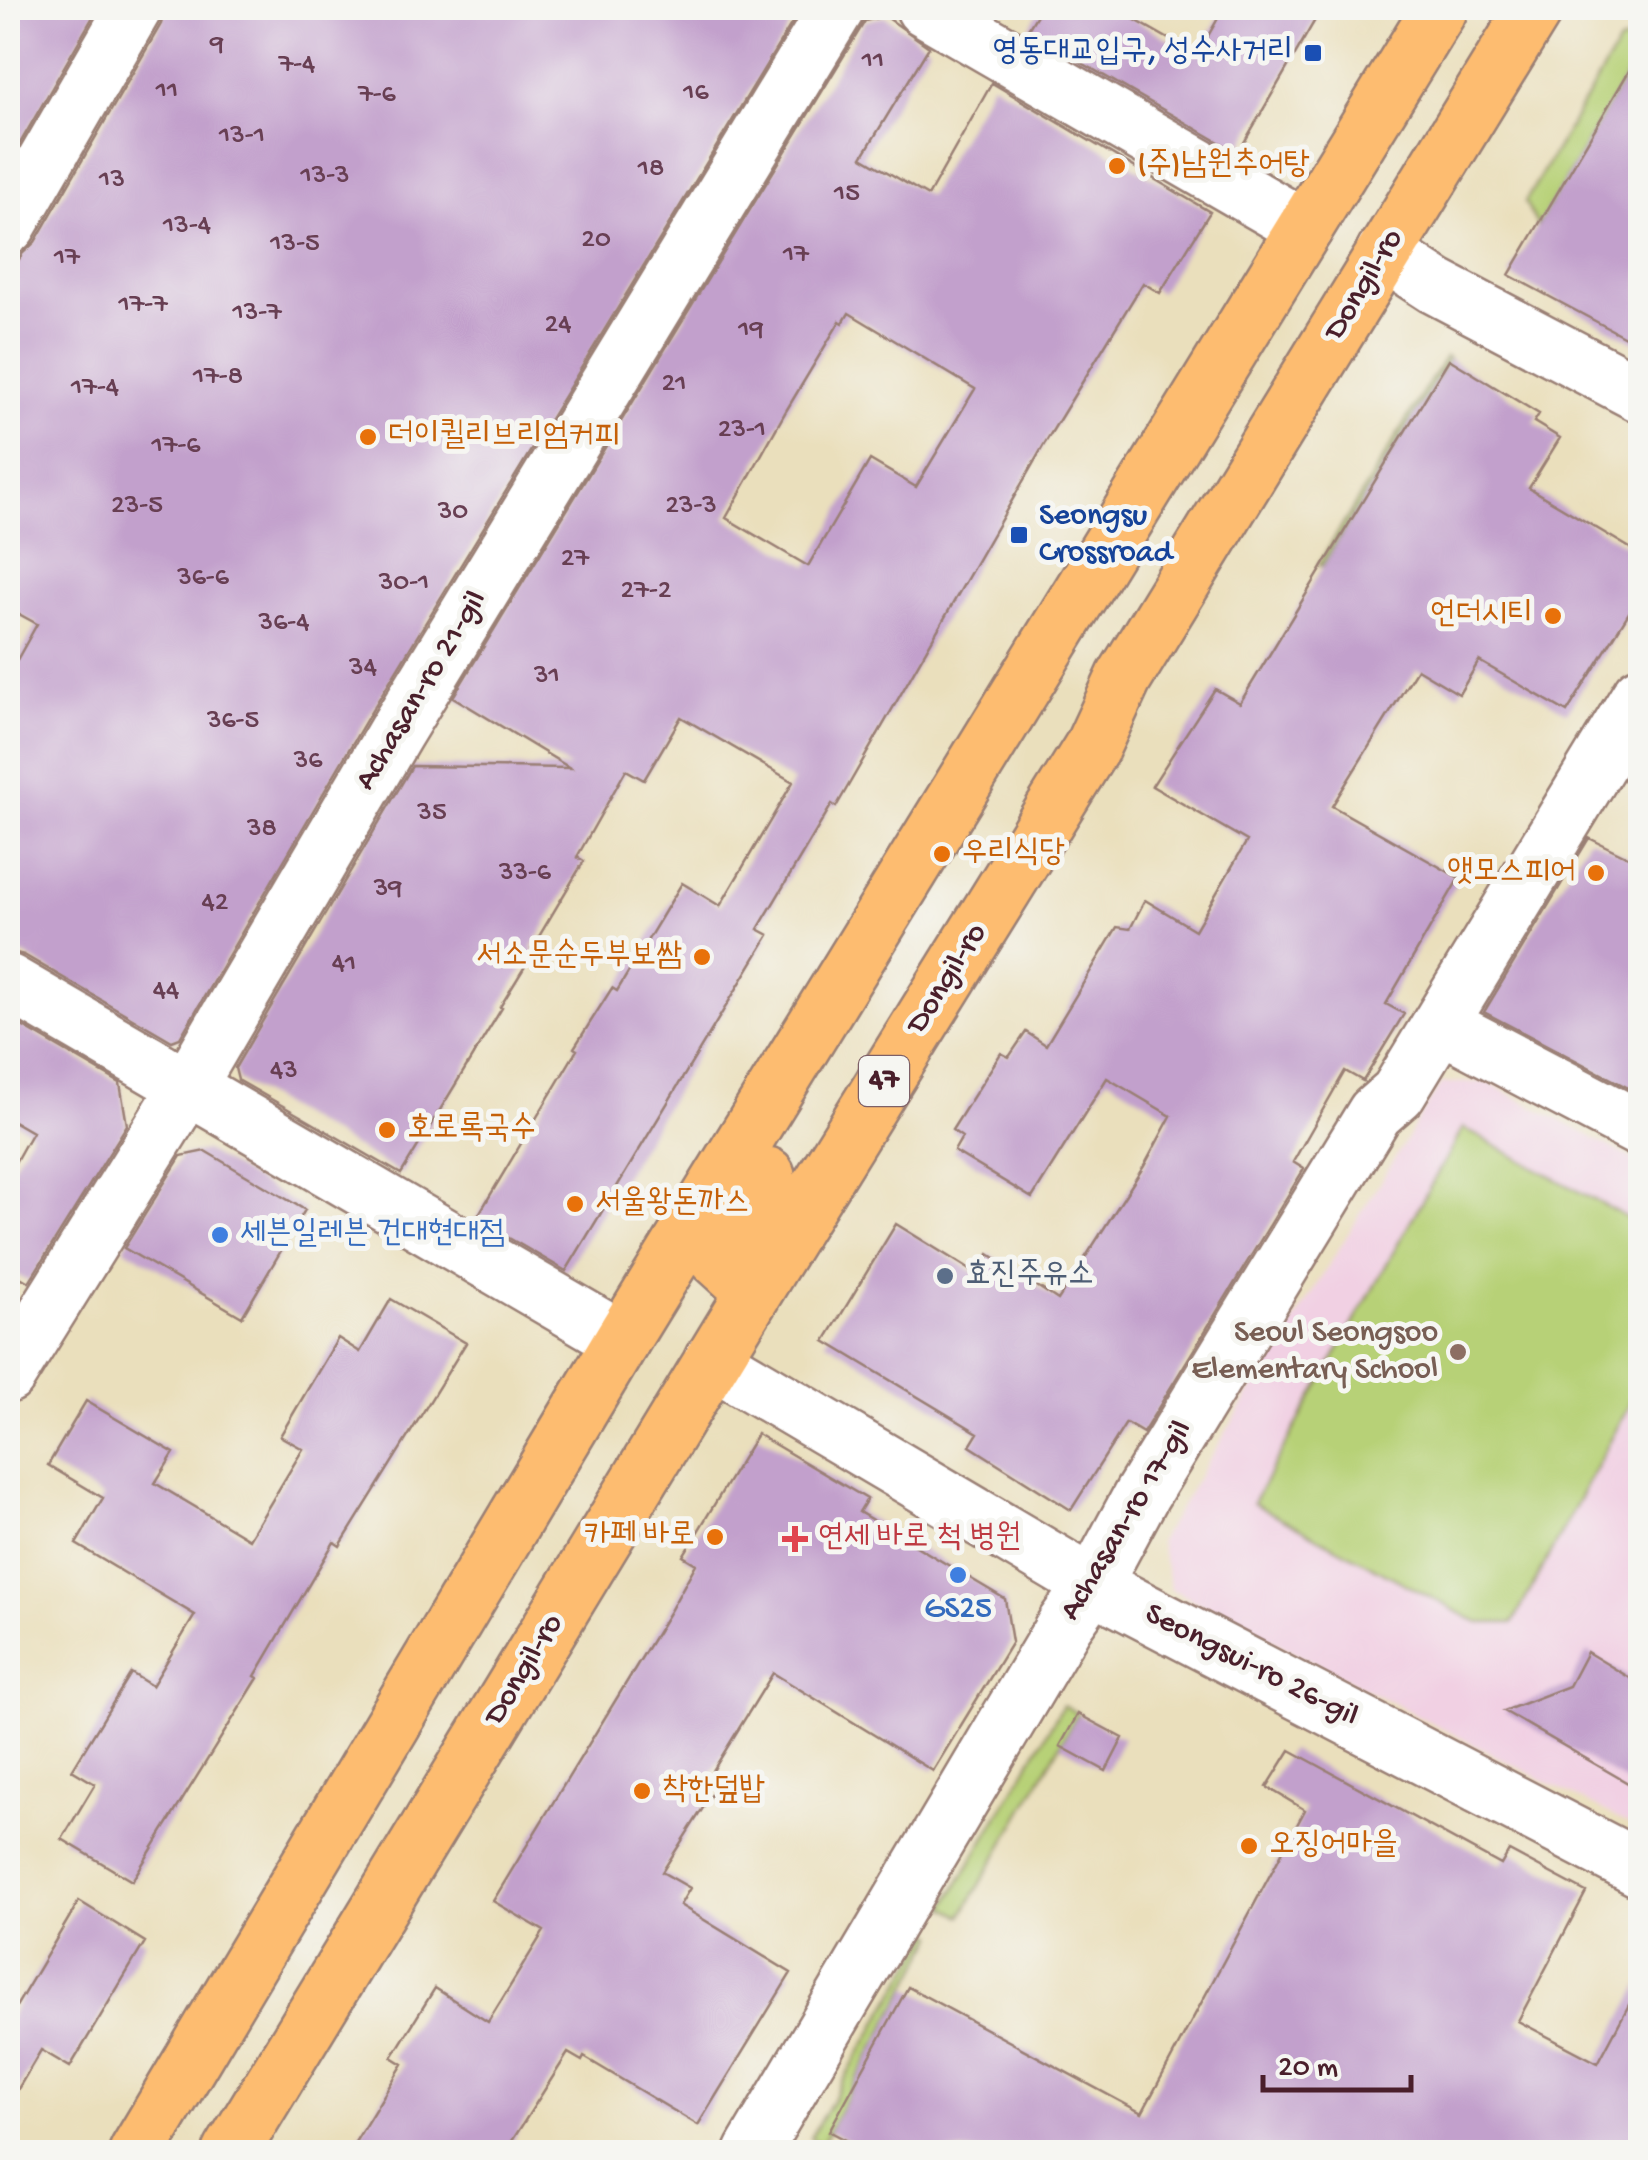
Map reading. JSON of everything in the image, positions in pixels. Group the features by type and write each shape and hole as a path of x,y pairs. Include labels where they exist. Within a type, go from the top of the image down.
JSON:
{"main road":[{"path":"137,2152 622,1340 1440,8"},
{"name":"Dongil-ro","path":"231,2152 712,1360 1092,747 1124,678 1534,8"},
{"path":"1381,105 1414,96 1434,112 1392,183 1394,236"},
{"path":"770,1266 738,1277 717,1258 778,1157 774,1090"}],"street":[{"path":"8,226 134,8"},
{"name":"Achasan-ro 21-gil","path":"8,1375 188,1086 395,733 837,8"},
{"path":"924,8 1306,228"},
{"path":"1394,236 1435,286 1640,394"},
{"name":"Achasan-ro 17-gil","path":"760,2150 1142,1494 1375,1113 1398,1093 1640,695"},
{"path":"8,982 622,1340"},
{"path":"1440,1024 1640,1130"},
{"name":"Seongsui-ro 26-gil","path":"712,1360 1092,1585 1640,1869"}],"shaded area":[{"name":"Seoul Seongsoo Elementary School","path":"1487,1082 1640,1163 1640,1830 1171,1589 1159,1541 1438,1088 1442,1083"}],"green space":[{"path":"1640,38 1640,65 1631,68 1538,227 1525,202 1619,43"},
{"path":"1445,357 1449,359 1323,566 1319,564"},
{"path":"1463,1128 1640,1225 1640,1385 1513,1623 1479,1623 1253,1503"},
{"path":"1063,1705 1078,1714 962,1916 945,1907"},
{"path":"931,1932 935,1936 822,2144 810,2138"}],"building":[{"path":"8,8 98,8 8,164"},
{"path":"165,8 801,8 368,717 180,1038 172,1041 24,955 8,951 8,676 37,624 8,608 8,278 22,254 35,242 161,24"},
{"path":"1041,8 1114,8 1197,55 1224,8 1322,8 1238,153 1027,31"},
{"path":"885,16 929,47 862,157 928,196 992,83 1210,212 1160,293 1143,283 1045,443 836,807 832,804 758,929 769,935 566,1271 476,1219 577,1050 574,1048 612,988 617,991 682,883 720,906 793,782 681,717 644,780 626,770 577,857 584,861 532,948 535,950 401,1174 238,1080 235,1068 412,766 570,768 453,697 865,21","holes":["849,313 975,389 916,487 870,460 808,566 726,518 786,411 840,321 843,323"]},
{"path":"1640,52 1640,345 1509,275"},
{"path":"1449,359 1539,414 1534,422 1560,438 1529,488 1640,554 1640,595 1567,712 1479,661 1459,694 1417,669 1332,806 1459,878 1386,1004 1404,1014 1363,1081 1345,1071 1293,1162 1304,1169 1143,1433 1126,1423 1071,1510 970,1446 978,1433 825,1341 896,1224 977,1274 989,1254 1058,1300 1144,1166 1171,1116 1107,1078 1032,1198 954,1151 962,1137 952,1130 1001,1053 1009,1057 1026,1032 1046,1045 1117,927 1130,929 1145,900 1195,930 1247,841 1152,786 1215,689 1240,703"},
{"path":"1589,838 1640,863 1640,1094 1484,1012"},
{"path":"8,1018 120,1083 127,1125 29,1282 8,1270 8,1175 32,1132 8,1118"},
{"path":"205,1151 305,1210 242,1317 124,1248 181,1156"},
{"path":"391,1299 466,1343 340,1546 334,1542 255,1676 258,1678 132,1881 62,1839 95,1784 72,1770 131,1673 152,1686 195,1615 76,1544 103,1498 48,1465 86,1401 174,1453 155,1483 249,1539 303,1449 280,1436 338,1338 360,1352"},
{"path":"757,1434 867,1499 859,1512 1005,1599 1012,1642 933,1771 773,1673 709,1777 719,1783 662,1872 690,1888 680,1905 791,1973 698,2125 584,2057 582,2061 568,2053 505,2152 349,2152 403,2064 392,2057 435,1988 488,2022 544,1931 493,1901 670,1611 696,1564 683,1556"},
{"path":"1587,1652 1640,1684 1640,1790 1504,1711 1569,1686"},
{"path":"1078,1714 1123,1738 1106,1771 1060,1746"},
{"path":"1290,1750 1501,1865 1509,1851 1586,1892 1518,2021 1598,2063 1640,1984 1640,2152 869,2152 829,2131 908,1987 1142,2113 1305,1810 1267,1787"},
{"path":"79,1901 145,1942 70,2067 41,2050 8,2106 8,2020"}],"place":[{"name":"영동대교입구, 성수사거리","path":"1313,53"},
{"name":"(주)남원추어탕","path":"1117,166"},
{"name":"더이퀼리브리엄커피","path":"368,437"},
{"name":"Seongsu Crossroad","path":"1019,535"},
{"name":"언더시티","path":"1553,616"},
{"name":"우리식당","path":"942,854"},
{"name":"앳모스피어","path":"1596,873"},
{"name":"서소문순두부보쌈","path":"702,957"},
{"name":"호로록국수","path":"387,1130"},
{"name":"서울왕돈까스","path":"575,1204"},
{"name":"세븐일레븐 건대현대점","path":"220,1235"},
{"name":"효진주유소","path":"945,1276"},
{"name":"Seoul Seongsoo Elementary School","path":"1458,1352"},
{"name":"카페 바로","path":"715,1537"},
{"name":"연세 바로 척 병원","path":"795,1539"},
{"name":"GS25","path":"958,1575"},
{"name":"착한덮밥","path":"642,1791"},
{"name":"오징어마을","path":"1249,1846"}]}
